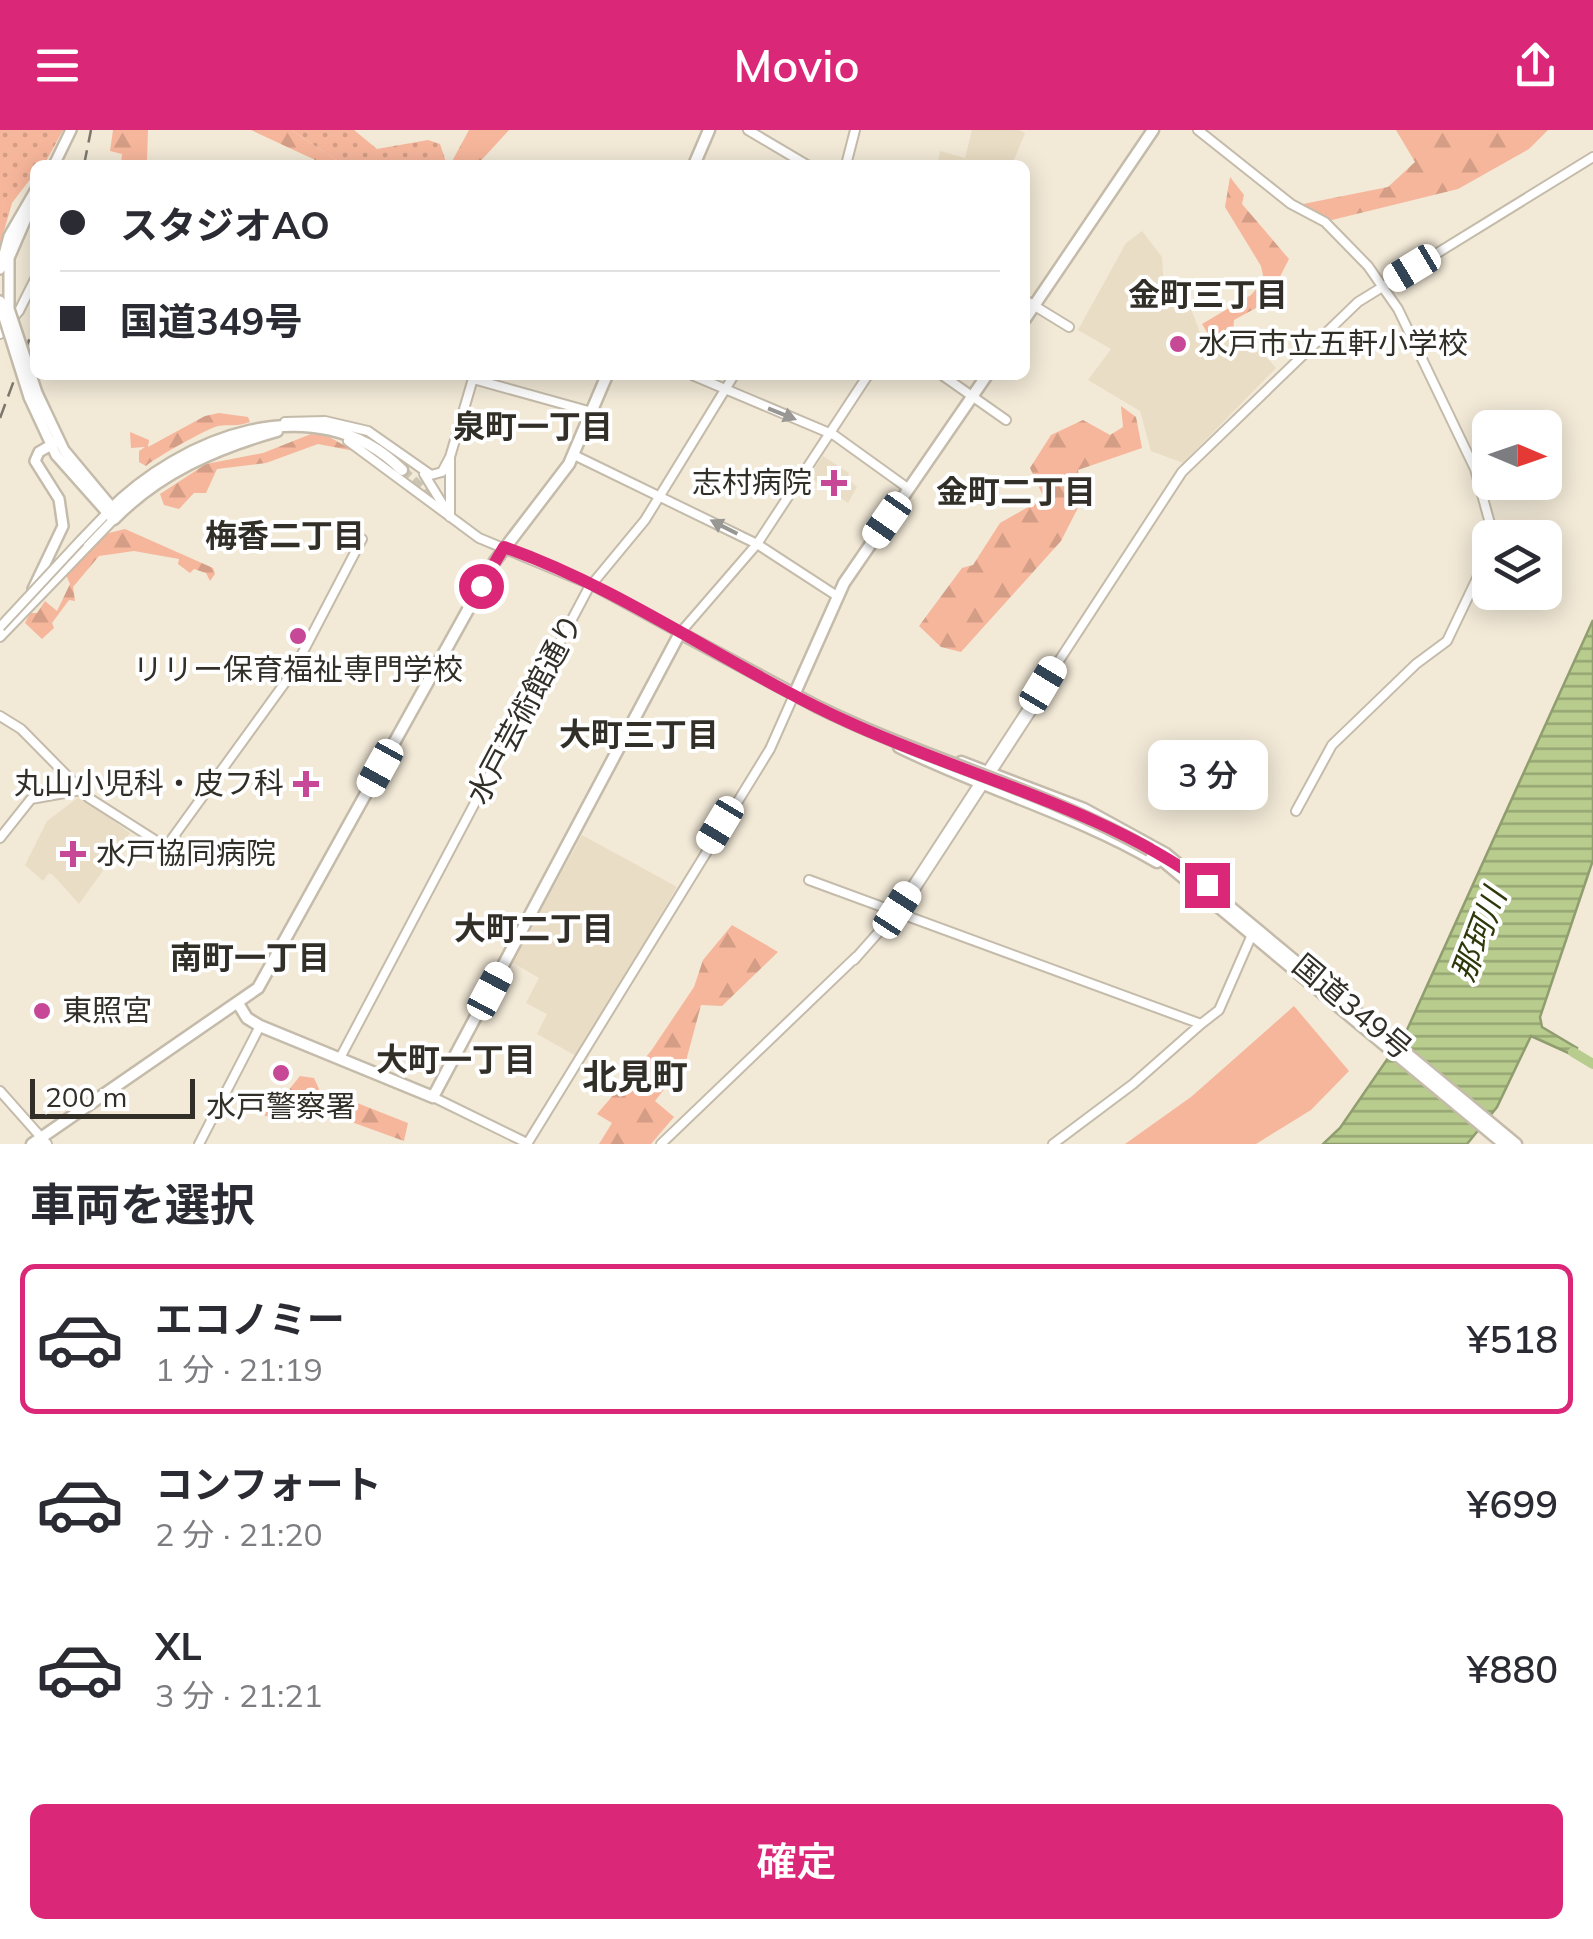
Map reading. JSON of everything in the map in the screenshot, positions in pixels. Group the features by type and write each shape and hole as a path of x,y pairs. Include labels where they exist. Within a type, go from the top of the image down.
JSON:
{"highway":[{"path":"696,160 709,130"},
{"path":"1030,303 1153,130"},
{"path":"40,1142 238,1005 262,983 504,547 574,455 604,380"},
{"path":"794,695 836,596 984,380"},
{"path":"111,513 174,462 276,424 312,425 368,442 402,470"},
{"path":"111,513 165,476 265,434 312,425"},
{"path":"238,1005 260,1026 434,1096 680,632"},
{"name":"国道349号","path":"680,632 794,695 908,749 1085,816 1186,874"},
{"name":"国道349号","path":"832,716 981,786 1096,828 1186,874"},
{"name":"国道349号","path":"888,741 990,772 1108,820 1186,874 1504,1144"},
{"name":"国道349号","path":"1288,959 1516,1144"}],"main road":[{"path":"56,160 70,130"},
{"path":"0,270 12,227 30,201"},
{"path":"30,214 9,258 3,307 54,443 111,513"},
{"path":"0,631 32,590 62,534 60,500 35,461 38,452 54,443"}],"street":[{"path":"748,130 799,160"},
{"path":"847,160 855,130"},
{"path":"1198,130 1336,234 1382,286 1475,468 1489,520"},
{"path":"661,1144 900,911 1066,647 1182,472 1313,341 1382,286 1593,157"},
{"path":"0,334 19,311 30,289"},
{"path":"1030,303 1069,327"},
{"path":"450,517 450,457 473,380"},
{"path":"484,380 592,412"},
{"path":"702,380 829,433 909,489"},
{"name":"水戸芸術館通り","path":"340,1058 592,585 660,495 731,380"},
{"path":"265,434 312,430 344,439 367,451 478,538 592,585 680,632 757,544 865,380"},
{"path":"949,380 1006,420"},
{"path":"276,424 311,421 357,428 384,439 421,469 450,517"},
{"path":"574,455 757,544 836,596"},
{"path":"421,469 438,474 450,457"},
{"path":"0,631 111,513"},
{"path":"0,716 21,729 81,790 166,847 292,673 362,539"},
{"path":"1296,812 1332,745 1416,664 1448,641 1472,590"},
{"path":"434,1096 527,1144 752,778 794,695"},
{"path":"0,838 32,799 81,790"},
{"path":"810,880 1201,1024"},
{"path":"1053,1144 1192,1036 1219,1010 1254,930"},
{"path":"199,1144 260,1026"},
{"path":"0,1091 40,1142"}],"shaded area":[{"path":"972,130 1025,133 1014,160 938,160 940,151 965,158"},
{"name":"水戸市立五軒小学校","path":"1142,231 1162,257 1164,289 1181,282 1202,338 1248,337 1276,368 1183,463 1151,451 1140,411 1088,380 1111,349 1078,330 1126,243"},
{"name":"志村病院","path":"823,456 849,473 847,478 857,487 848,503 809,477"},
{"name":"水戸協同病院","path":"80,796 130,833 79,904 53,875 49,873 43,881 25,865 47,821"},
{"path":"582,835 677,887 578,1057 537,1034 547,1014 526,1003 539,978 512,962"}],"green space":[{"path":"0,130 63,130 47,160 30,160 30,180 12,203 0,245"},
{"path":"113,130 148,130 147,160 121,160 122,154 110,151"},
{"path":"251,130 291,130 336,160 315,160"},
{"path":"291,130 354,130 377,149 428,140 440,144 445,160 336,160"},
{"path":"469,130 509,130 482,160 453,160"},
{"path":"1396,130 1548,130 1529,149 1458,189 1332,220 1298,205 1388,187 1415,162"},
{"path":"1230,177 1244,195 1242,204 1289,259 1267,302 1234,320 1233,332 1208,334 1202,324 1251,295 1264,280 1261,266 1225,207"},
{"path":"1121,406 1136,417 1142,448 1078,470 1083,498 1061,541 961,652 941,647 919,626 962,568 973,565 1000,523 1044,498 1030,468 1051,435 1083,420 1110,435 1123,427"},
{"path":"219,413 248,417 250,422 212,428 146,466 139,462 139,451 145,447 131,448 130,432 149,440 148,447 205,416"},
{"path":"311,434 326,435 354,451 318,444 266,463 217,469 206,493 194,493 179,509 164,505 160,494 206,464 263,453"},
{"path":"125,529 213,568 215,574 210,581 206,573 194,569 190,573 178,564 179,559 134,551 99,556 73,587 75,601 69,600 52,623 54,628 42,639 25,623 30,613 37,613 45,601 57,611 70,584 66,575 105,534"},
{"path":"732,925 778,952 722,1006 701,1005 686,1061 655,1101 674,1117 651,1144 599,1144 612,1123 597,1114 651,1051 694,987 703,960"},
{"path":"1294,1006 1349,1071 1311,1110 1256,1144 1125,1144 1191,1097"},
{"path":"300,1076 314,1078 319,1089 311,1102 294,1105 278,1121 243,1106 246,1101 271,1112"},
{"path":"329,1092 408,1123 404,1141 324,1112 322,1105"}],"water":[{"name":"那珂川","path":"1593,620 1593,860 1540,1017 1542,1027 1577,1048 1575,1052 1584,1060 1531,1036 1497,1107 1467,1144 1323,1144 1340,1128 1406,1032"}],"waterway":[{"path":"1573,1052 1593,1064"}],"tunnel":[{"path":"402,470 440,506"}],"railway":[{"path":"85,160 91,130"},
{"path":"0,418 30,337"}],"place":[{"name":"水戸市立五軒小学校","path":"1178,344"},
{"name":"志村病院","path":"834,483"},
{"name":"リリー保育福祉専門学校","path":"298,636"},
{"name":"丸山小児科・皮フ科","path":"306,784"},
{"name":"水戸協同病院","path":"73,854"},
{"name":"東照宮","path":"42,1011"},
{"name":"水戸警察署","path":"281,1073"}],"district":[{"name":"金町三丁目","path":"1208,295"},
{"name":"泉町一丁目","path":"533,427"},
{"name":"金町二丁目","path":"1016,492"},
{"name":"梅香二丁目","path":"285,536"},
{"name":"大町三丁目","path":"639,735"},
{"name":"大町二丁目","path":"534,929"},
{"name":"南町一丁目","path":"250,958"},
{"name":"大町一丁目","path":"456,1060"},
{"name":"北見町","path":"635,1077"}],"route":[{"path":"481,586 504,547 517,552 592,585 845,721 1085,816 1164,857 1207,885"}]}
